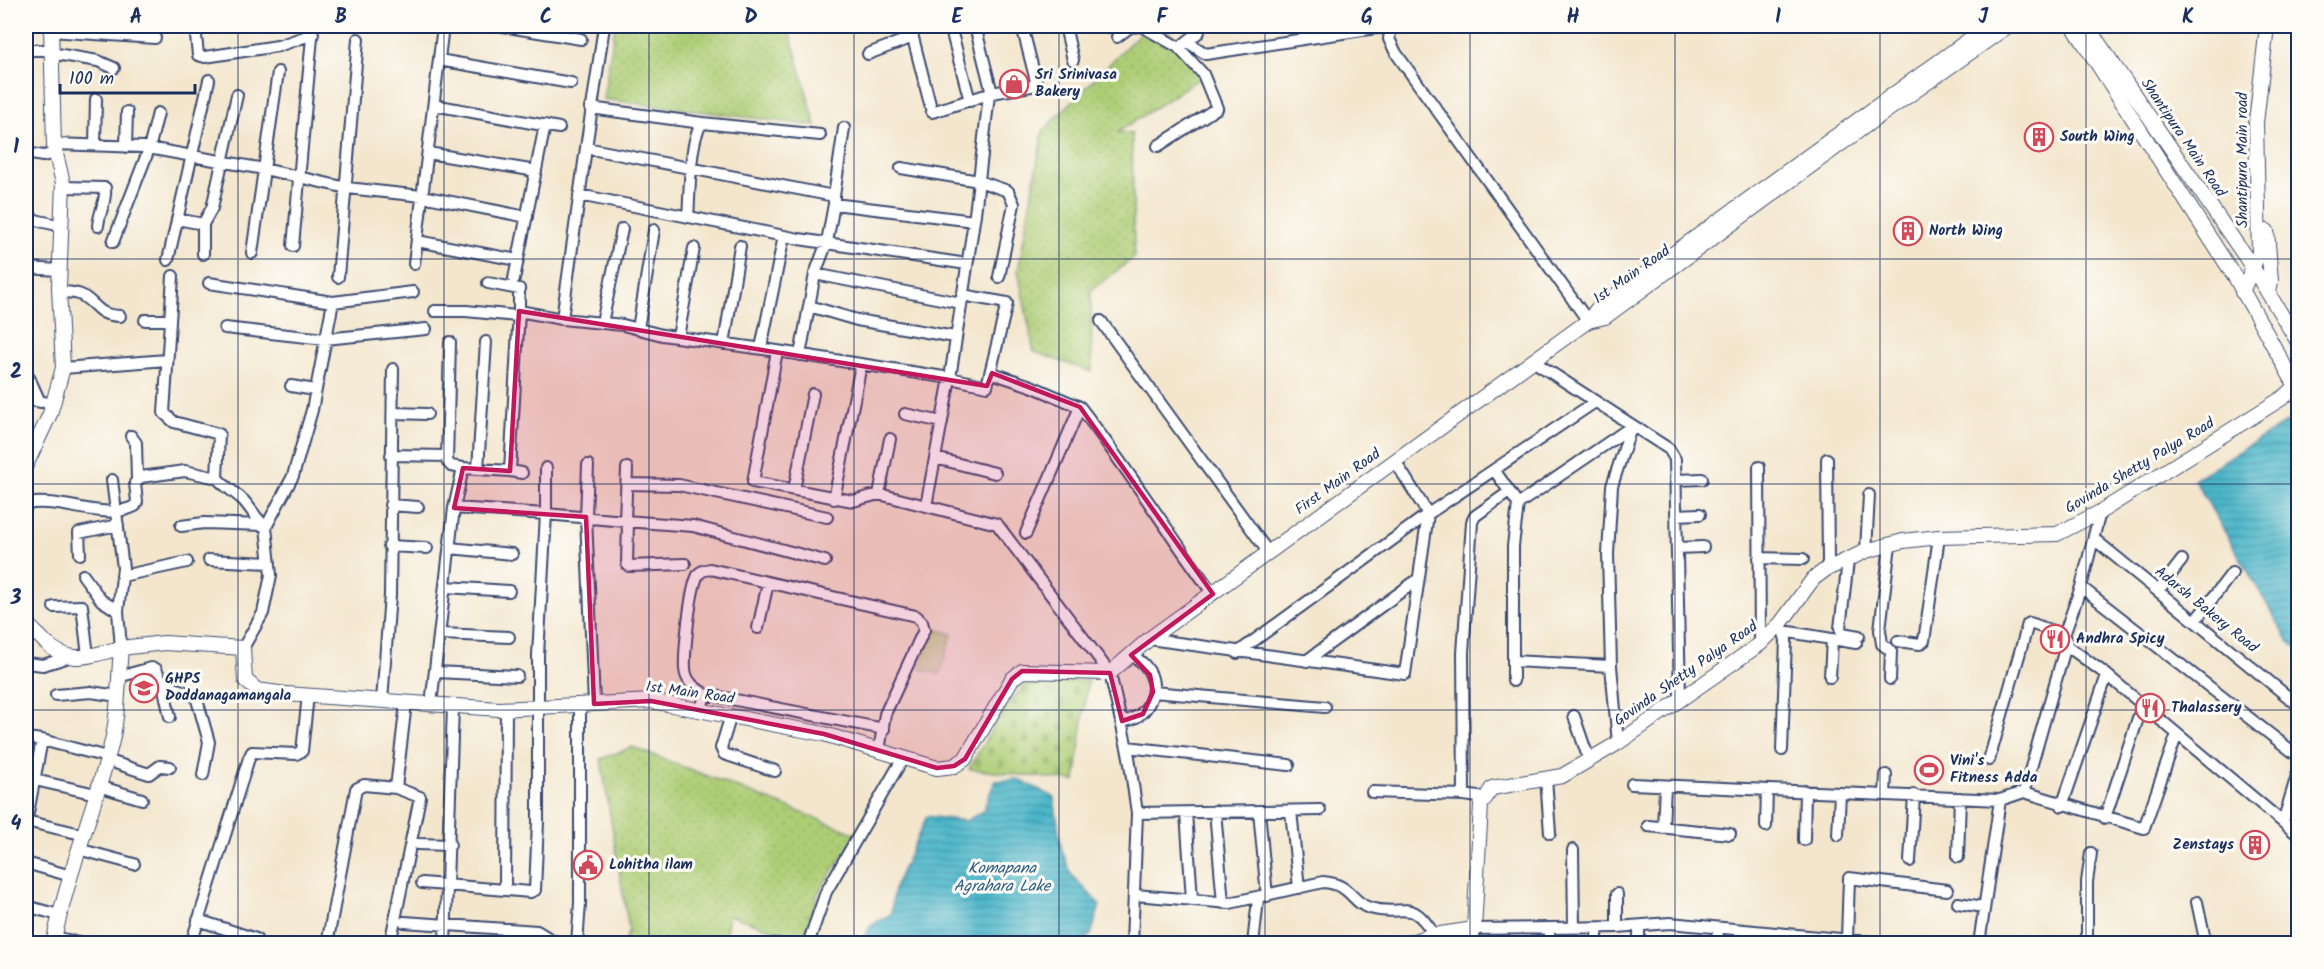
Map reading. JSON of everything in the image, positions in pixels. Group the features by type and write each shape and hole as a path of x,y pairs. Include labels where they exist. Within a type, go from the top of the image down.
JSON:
{"street":[{"path":"195,26 198,55 205,57 278,46 313,30 293,246"},
{"path":"414,264 442,26"},
{"path":"502,26 581,39"},
{"path":"562,319 590,108 604,26"},
{"path":"910,26 932,112 991,94 1037,85 1022,26"},
{"path":"950,26 970,101"},
{"path":"926,506 950,378 991,94 975,26"},
{"path":"1065,26 1073,60"},
{"path":"1117,37 1130,27 1141,26 1204,51 1206,54 1390,26 1389,39 1396,53 1588,321"},
{"name":"1st Main Road","path":"1588,321 1598,308 1988,26"},
{"name":"1st Main Road","path":"1588,321 1605,317 1859,130 2008,26"},
{"path":"2073,26 2242,291 2298,387"},
{"name":"Shantipura Main Road","path":"2088,26 2253,268 2298,342"},
{"name":"Shantipura Main road","path":"2242,291 2259,253 2256,123 2267,26"},
{"name":"Shantipura Main Road","path":"2269,293 2271,282 2263,135 2276,26"},
{"path":"26,465 31,438 63,368 59,292 63,187 55,148 51,28 155,38"},
{"path":"1199,29 1204,51"},
{"path":"1184,45 1199,29"},
{"path":"868,54 913,37"},
{"path":"338,277 358,39"},
{"path":"1158,146 1217,108 1203,74 1184,45"},
{"path":"26,50 98,61 114,68"},
{"path":"439,60 571,83"},
{"path":"252,253 278,72"},
{"path":"168,260 208,80"},
{"path":"203,254 203,224 212,208 237,95"},
{"path":"95,146 96,99"},
{"path":"434,105 559,128"},
{"path":"590,108 702,123 820,135"},
{"path":"126,147 127,112"},
{"path":"114,242 149,149 158,113"},
{"path":"688,217 692,167 698,129 702,123"},
{"path":"514,279 545,126"},
{"path":"800,355 815,274 827,242 844,128"},
{"path":"26,153 44,156 55,148 95,146 149,149 300,176 347,188 422,196 527,217"},
{"path":"586,148 692,167 834,200 974,221"},
{"path":"428,153 536,171"},
{"path":"901,168 978,181 1008,191 1014,204 999,278"},
{"path":"63,187 105,188 106,195 99,211 98,226"},
{"path":"579,195 784,236 967,264"},
{"path":"26,218 62,226"},
{"path":"177,219 203,224"},
{"path":"602,323 622,229"},
{"path":"638,329 654,230"},
{"path":"761,348 784,236"},
{"path":"417,241 518,260"},
{"path":"724,344 740,246"},
{"path":"678,338 694,248"},
{"path":"26,268 60,270"},
{"path":"435,311 518,314 602,323 678,338 761,348 987,386 992,373 1006,303 961,299 815,274"},
{"path":"172,276 164,413 174,422 219,434 217,478"},
{"path":"209,283 333,302 413,292"},
{"path":"488,283 519,289 510,471"},
{"path":"59,292 83,296 97,310 107,315 120,316"},
{"path":"26,663 43,665 66,658 88,656 121,648 164,644 243,648 263,613 271,575 265,526 293,476 315,390 333,302"},
{"path":"809,306 857,320 956,337"},
{"path":"146,320 169,320"},
{"path":"1101,321 1268,552"},
{"name":"First Main Road","path":"1110,673 1149,639 1588,321"},
{"path":"225,328 325,339 426,329"},
{"path":"450,342 448,465 522,473"},
{"path":"478,469 486,342"},
{"path":"777,351 753,482 853,501 879,494 997,524 1110,673 1122,721 1137,813 1136,895 1132,944"},
{"path":"63,368 167,360"},
{"path":"1533,361 1631,427 1669,449 1675,459 1680,699"},
{"path":"834,499 861,365"},
{"path":"382,701 390,595 393,369"},
{"path":"26,371 47,402"},
{"path":"992,373 1031,386 1080,407 1131,473 1165,527 1213,594"},
{"path":"291,386 315,390"},
{"name":"Govinda Shetty Palya Road","path":"1485,798 1492,788 1562,776 1618,743 1782,627 1813,579 1825,570 1866,551 1890,544 1939,537 2057,534 2100,512 2298,387"},
{"path":"794,490 813,394"},
{"path":"26,400 47,402"},
{"path":"1237,652 1428,514 1495,471 1594,402"},
{"path":"1026,533 1080,407"},
{"path":"393,413 427,414"},
{"path":"904,414 942,422"},
{"path":"1518,504 1631,427"},
{"path":"1618,743 1607,585 1612,486 1631,427"},
{"path":"26,504 47,502 78,506 84,510 116,512 135,506 137,502 136,443 131,436"},
{"path":"879,494 890,439"},
{"path":"391,455 447,456"},
{"path":"935,458 995,473"},
{"path":"1825,570 1828,562 1827,459"},
{"path":"1149,639 1405,674 1428,514 1395,461"},
{"path":"577,944 587,704 588,465"},
{"path":"1759,467 1760,644"},
{"path":"431,704 454,508 463,468"},
{"path":"422,883 530,892 536,887 538,655 546,514 546,468"},
{"path":"627,468 627,564 629,566 686,564"},
{"path":"137,479 185,471 217,478 243,500 251,509 254,517 265,526"},
{"path":"1495,471 1518,504 1513,546 1513,681"},
{"path":"1675,480 1702,479"},
{"path":"84,944 54,940 81,834 97,790 117,712 121,648 118,610 122,576 112,480"},
{"path":"627,484 679,486 827,517"},
{"path":"1464,795 1463,653 1472,522 1509,492"},
{"path":"1866,551 1869,495"},
{"path":"390,506 418,507"},
{"path":"454,508 693,526 825,561"},
{"path":"2024,792 2100,512"},
{"path":"1676,514 1700,514"},
{"path":"181,526 204,523 265,526"},
{"path":"80,554 79,533 118,525"},
{"path":"1898,640 1920,644 1924,641 1939,537"},
{"name":"Adarsh Bakery Road","path":"2094,539 2298,705"},
{"path":"1890,544 1880,630 1882,644 1891,651 1890,679"},
{"path":"389,546 427,548"},
{"path":"1677,548 1702,547"},
{"path":"450,548 512,554"},
{"path":"1759,558 1803,559"},
{"path":"209,560 270,563"},
{"path":"2158,591 2182,560"},
{"path":"1782,627 1832,640 1857,639 1842,633 1840,628 1848,561"},
{"path":"122,576 187,562"},
{"path":"879,751 884,729 885,714 924,630 922,622 916,616 710,569 698,574 691,605 685,671 691,685 705,694 884,729"},
{"path":"2195,621 2232,573"},
{"path":"83,574 88,585 101,600 118,610"},
{"path":"1306,661 1417,580"},
{"path":"758,628 768,583"},
{"path":"446,587 509,591"},
{"path":"2081,587 2298,756"},
{"path":"94,604 107,602"},
{"path":"54,607 82,606 88,656"},
{"path":"26,621 51,647 66,658"},
{"path":"1989,760 2030,622 2065,640 2298,836"},
{"path":"1782,627 1786,640 1782,750"},
{"path":"441,634 508,637"},
{"path":"1830,677 1832,640"},
{"name":"1st Main Road","path":"243,648 245,680 257,690 406,703 506,708 651,701 824,734 937,768 954,766 965,759 1012,680 1022,671 1110,673"},
{"path":"1122,721 1131,721 1143,714 1153,692 1147,667 1131,655"},
{"path":"1513,661 1611,666"},
{"path":"118,677 151,668 156,669 163,684 170,717"},
{"path":"436,672 517,676"},
{"path":"2062,806 2107,675"},
{"path":"163,684 192,693 199,703 208,742 202,775"},
{"path":"56,695 91,692 118,696"},
{"path":"1153,692 1325,707"},
{"path":"701,710 705,694"},
{"path":"191,944 249,758 252,752 296,754 302,751 308,695"},
{"path":"396,788 406,703"},
{"path":"445,944 453,706"},
{"path":"2105,818 2142,706"},
{"path":"505,889 506,708"},
{"path":"731,715 721,748 724,754 775,771"},
{"path":"1574,716 1589,760"},
{"path":"1632,784 2000,800 2024,792 2062,806 2144,828 2177,734"},
{"path":"26,738 42,740 149,774 160,766 170,767"},
{"path":"42,740 30,778 26,822 81,834"},
{"path":"1127,747 1289,765"},
{"path":"808,944 826,892 903,758"},
{"path":"2283,822 2298,772"},
{"path":"1885,794 1886,775"},
{"path":"30,778 142,799"},
{"path":"1546,778 1550,833"},
{"path":"330,944 328,939 356,789 364,785 396,788 420,796 390,944"},
{"path":"1663,828 1665,786"},
{"path":"1766,826 1767,790"},
{"path":"1804,840 1805,791"},
{"path":"1372,792 1464,795 1485,798 1481,805 1473,936"},
{"path":"1838,835 1840,792"},
{"path":"1910,861 1914,795"},
{"path":"1958,857 1960,798"},
{"path":"1979,944 2000,800"},
{"path":"1291,810 1299,888"},
{"path":"1137,813 1320,810"},
{"path":"1215,811 1223,903"},
{"path":"1253,944 1263,897 1259,811"},
{"path":"1186,813 1192,899"},
{"path":"1648,826 1730,834"},
{"path":"418,844 450,845"},
{"path":"78,849 135,864"},
{"path":"1573,850 1574,928"},
{"path":"2087,944 2087,882 2091,853"},
{"path":"26,863 71,876"},
{"path":"1846,939 1849,879 1947,890"},
{"path":"1136,895 1223,903 1263,897 1323,882 1338,883 1369,908 1409,910 1423,917 1440,937"},
{"path":"1617,894 1617,927"},
{"path":"2197,902 2206,944"},
{"path":"1958,903 1984,907"},
{"path":"26,906 59,915"},
{"path":"198,920 256,939"},
{"path":"404,922 537,931 558,944"},
{"path":"1404,944 1440,937 1550,928 1639,927 1670,923 1894,944"},
{"path":"1639,927 1639,944"},
{"path":"1717,944 1718,927"},
{"path":"1550,928 1550,944"},
{"path":"1596,944 1598,928"}],"highlighted area":[{"path":"519,311 987,386 992,373 1080,407 1213,594 1131,655 1150,675 1153,692 1143,714 1122,721 1110,673 1022,671 1012,679 965,759 954,766 937,768 824,734 731,715 651,701 594,704 586,517 454,508 463,468 510,471"}],"green space":[{"path":"615,26 788,26 816,126 603,99"},
{"path":"1147,26 1163,26 1209,72 1118,132 1132,134 1134,258 1091,290 1092,372 1034,352 1018,271 1043,131"},
{"path":"932,628 952,634 940,674 920,669"},
{"path":"1088,680 1075,781 969,769 999,717 1024,685"},
{"path":"632,747 857,834 818,893 804,940 729,915 724,943 624,943 629,930 601,759"}],"water":[{"path":"2292,419 2298,429 2298,649 2289,642 2194,479"},
{"name":"Komapana Agrahara Lake","path":"1018,779 1054,797 1061,847 1071,874 1100,905 1091,935 1076,944 860,943 871,925 891,914 894,888 927,816 966,821 983,811 995,781"}],"place":[{"name":"Sri Srinivasa Bakery","path":"1014,84"},
{"name":"South Wing","path":"2039,137"},
{"name":"North Wing","path":"1908,231"},
{"name":"Andhra Spicy","path":"2055,639"},
{"name":"GHPS Doddanagamangala","path":"144,688"},
{"name":"Thalassery","path":"2150,708"},
{"name":"Vini's Fitness Adda","path":"1929,770"},
{"name":"Zenstays","path":"2255,845"},
{"name":"Lohitha ilam","path":"588,865"}]}
